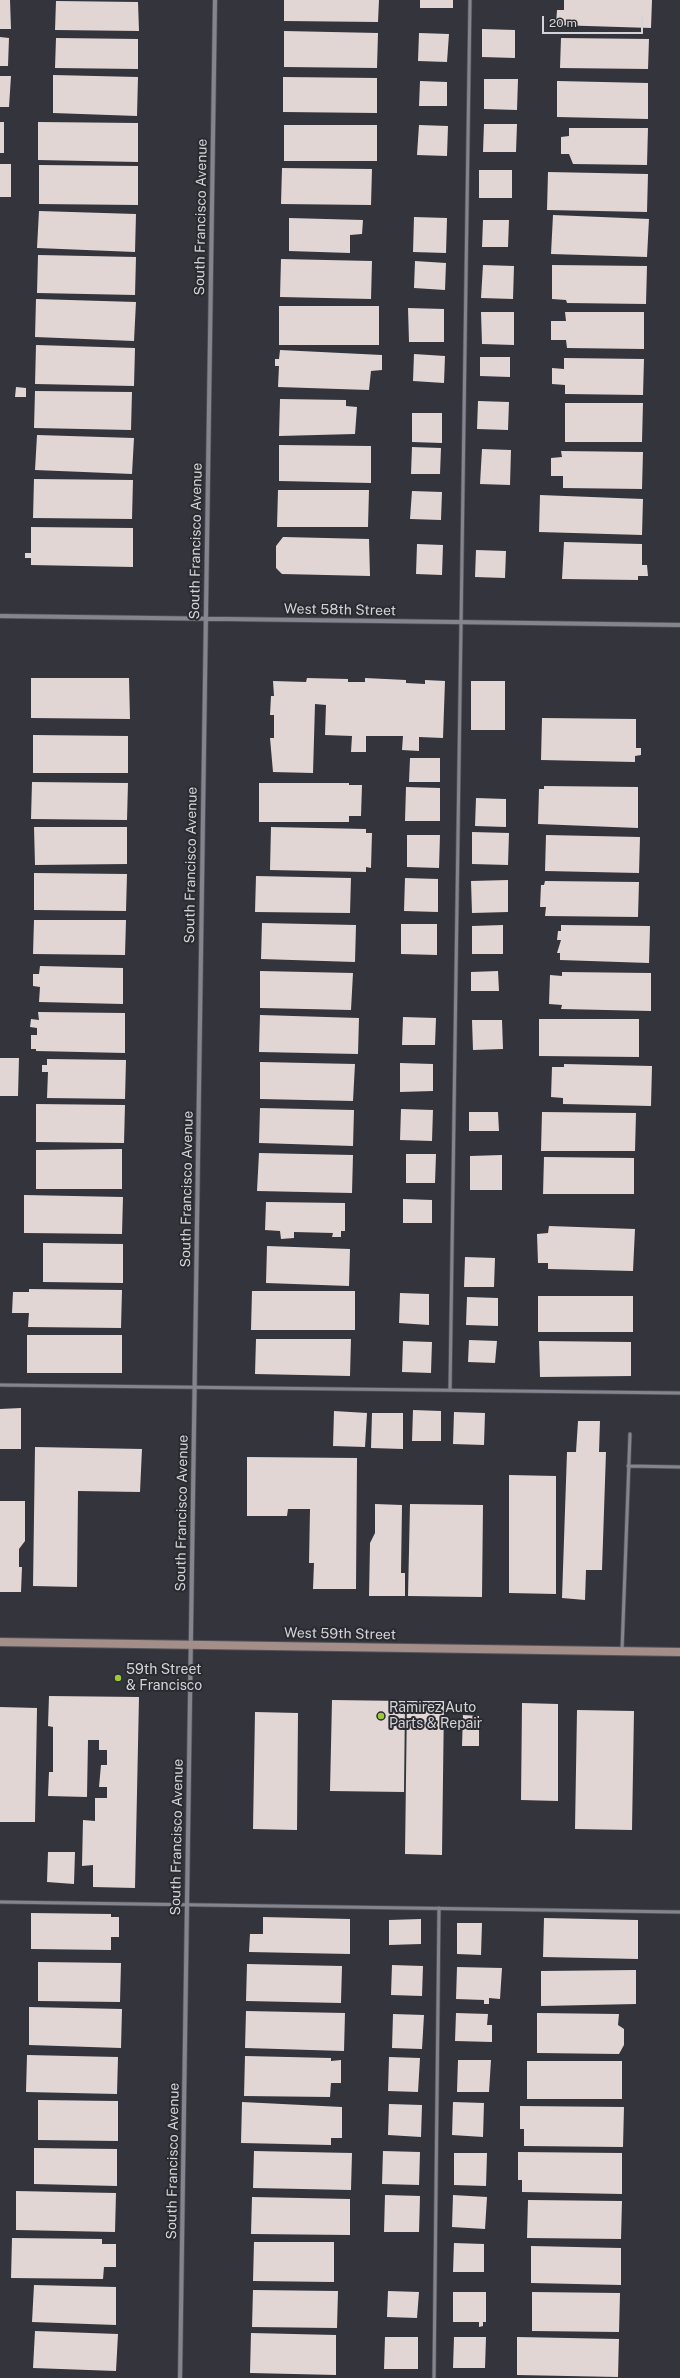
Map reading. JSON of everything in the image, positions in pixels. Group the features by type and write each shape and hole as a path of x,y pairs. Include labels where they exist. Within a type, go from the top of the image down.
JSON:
{"street":[{"name":"South Francisco Avenue","path":"180,2378 215,0"},
{"name":"West 58th Street","path":"0,616 680,625"},
{"name":"West 59th Street","path":"0,1642 680,1652"}],"lane":[{"path":"450,1390 470,0"},
{"path":"0,1385 680,1393"},
{"path":"622,1651 630,1434"},
{"path":"628,1466 680,1467"},
{"path":"0,1902 680,1912"},
{"path":"434,2378 439,1908"}],"building":[{"path":"0,0 10,0 11,29 0,29"},
{"path":"284,0 379,0 378,22 284,21"},
{"path":"420,0 453,0 453,8 420,8"},
{"path":"564,0 652,0 651,28 556,25 557,10 564,10"},
{"path":"56,1 138,2 139,31 55,30"},
{"path":"482,29 515,30 515,58 482,57"},
{"path":"284,31 378,33 377,68 284,67"},
{"path":"419,33 449,34 447,62 418,61"},
{"path":"0,37 9,38 8,66 0,66"},
{"path":"56,38 138,39 138,69 55,68"},
{"path":"561,38 649,39 648,69 560,68"},
{"path":"53,75 138,77 137,116 53,113"},
{"path":"0,76 11,76 9,107 0,107"},
{"path":"283,77 377,78 377,113 283,112"},
{"path":"484,79 518,79 517,110 484,109"},
{"path":"420,81 447,82 447,106 419,106"},
{"path":"557,81 648,83 648,119 557,117"},
{"path":"0,122 4,122 4,153 0,153"},
{"path":"38,122 138,123 138,162 38,160"},
{"path":"484,124 517,124 516,152 483,152"},
{"path":"284,125 377,125 377,161 284,161"},
{"path":"419,125 448,126 447,156 417,155"},
{"path":"569,128 648,128 647,165 573,164 569,154 561,154 561,137 569,136"},
{"path":"0,164 11,164 11,197 0,197"},
{"path":"39,165 138,166 138,205 39,204"},
{"path":"282,168 372,169 371,205 281,204"},
{"path":"479,170 512,170 512,198 479,198"},
{"path":"548,172 648,174 647,212 547,210"},
{"path":"39,211 136,214 135,252 37,248"},
{"path":"553,215 649,219 647,257 551,254"},
{"path":"414,217 447,218 446,253 413,252"},
{"path":"289,218 363,220 362,234 350,235 350,253 289,251"},
{"path":"483,220 509,220 508,247 482,247"},
{"path":"38,255 136,257 135,295 37,293"},
{"path":"281,259 372,261 371,299 280,297"},
{"path":"415,261 446,263 445,290 414,288"},
{"path":"483,265 514,266 513,299 481,298"},
{"path":"552,265 647,266 646,304 567,303 566,300 552,299"},
{"path":"36,299 136,302 134,341 35,337"},
{"path":"279,306 379,306 379,345 279,345"},
{"path":"408,308 444,309 444,342 409,342"},
{"path":"481,312 514,312 514,345 482,344"},
{"path":"565,312 644,312 644,349 567,348 566,340 551,340 551,321 566,321"},
{"path":"36,345 135,348 134,386 35,384"},
{"path":"280,350 382,355 382,370 371,371 369,390 278,387 279,366 275,366 275,359 279,359"},
{"path":"414,354 445,356 444,383 413,381"},
{"path":"480,357 510,357 510,377 480,376"},
{"path":"564,358 644,359 643,395 565,394 565,385 552,384 552,368 564,369"},
{"path":"16,387 26,388 26,397 15,397"},
{"path":"35,391 132,392 131,430 34,428"},
{"path":"280,399 346,400 346,406 357,407 355,434 279,436"},
{"path":"478,401 509,402 508,430 477,429"},
{"path":"565,403 643,403 642,442 565,442"},
{"path":"412,413 442,413 442,443 412,442"},
{"path":"37,435 134,438 132,474 35,470"},
{"path":"279,445 371,446 371,483 279,481"},
{"path":"412,447 441,448 440,474 411,474"},
{"path":"482,449 511,450 510,485 480,484"},
{"path":"561,451 643,452 642,489 563,488 563,476 551,476 551,458 562,457"},
{"path":"34,479 133,480 132,519 33,518"},
{"path":"278,490 369,490 368,527 277,527"},
{"path":"412,491 442,492 441,520 410,519"},
{"path":"540,495 643,499 642,535 539,532"},
{"path":"31,527 133,528 133,567 31,565 31,558 25,558 25,553 31,553"},
{"path":"283,537 369,539 370,576 282,574 276,568 276,546"},
{"path":"564,542 642,544 642,565 647,565 648,576 638,576 638,580 562,579"},
{"path":"417,544 443,545 442,575 416,574"},
{"path":"476,550 506,551 505,578 475,577"},
{"path":"31,678 129,678 130,719 31,718"},
{"path":"307,678 348,679 348,682 365,682 365,678 406,680 406,683 425,684 425,680 445,681 443,738 419,737 419,751 402,750 403,736 366,736 366,752 351,752 352,736 325,735 326,705 315,704 313,773 273,772 270,738 274,738 274,715 270,715 271,696 274,696 273,681 306,682"},
{"path":"471,681 505,681 505,730 471,730"},
{"path":"542,718 636,719 636,748 641,748 641,755 635,756 635,762 541,760"},
{"path":"33,735 128,736 128,773 33,773"},
{"path":"410,758 440,758 440,782 409,782"},
{"path":"32,782 128,783 127,820 31,819"},
{"path":"259,783 349,783 349,785 362,785 361,816 349,816 349,822 259,822"},
{"path":"544,786 638,787 638,828 538,824 539,789 544,789"},
{"path":"406,787 440,788 440,821 405,821"},
{"path":"476,798 506,799 506,827 475,826"},
{"path":"34,827 127,827 127,864 35,865"},
{"path":"271,827 366,829 366,833 372,833 371,868 366,867 366,872 270,870"},
{"path":"472,832 509,833 508,865 472,864"},
{"path":"407,835 440,835 439,868 407,867"},
{"path":"546,835 640,837 639,873 545,871"},
{"path":"34,873 127,874 126,911 34,910"},
{"path":"256,876 351,878 350,913 255,912"},
{"path":"405,878 438,879 438,912 404,911"},
{"path":"508,880 508,912 472,913 471,881"},
{"path":"545,881 639,882 638,917 545,916 546,907 540,907 541,885 544,885"},
{"path":"34,920 126,920 125,955 33,954"},
{"path":"262,923 356,925 355,962 261,959"},
{"path":"401,924 437,924 437,955 401,954"},
{"path":"503,925 503,954 472,954 472,926"},
{"path":"561,925 650,926 649,963 560,960 560,953 557,953 561,940 557,940 558,931 561,931"},
{"path":"40,966 123,968 123,1004 39,1002 40,987 33,986 33,974 39,974"},
{"path":"260,971 353,973 351,1010 260,1008"},
{"path":"498,971 499,991 471,991 471,972"},
{"path":"562,972 651,973 651,1011 561,1009 562,1005 549,1004 550,975 562,976"},
{"path":"38,1012 125,1013 125,1053 36,1051 36,1049 31,1049 31,1035 37,1035 37,1028 30,1027 31,1019 39,1020"},
{"path":"260,1015 359,1018 358,1054 259,1052"},
{"path":"403,1017 436,1018 435,1045 402,1045"},
{"path":"539,1019 639,1019 639,1057 539,1056"},
{"path":"472,1020 502,1020 503,1049 473,1050"},
{"path":"0,1058 19,1058 18,1096 0,1096"},
{"path":"47,1059 126,1060 125,1099 47,1098 48,1072 42,1072 42,1065 47,1065"},
{"path":"260,1062 355,1064 353,1101 260,1099"},
{"path":"400,1063 433,1064 433,1091 400,1092"},
{"path":"564,1064 652,1066 651,1106 563,1104 563,1098 551,1097 552,1067 564,1067"},
{"path":"36,1104 125,1105 124,1143 36,1142"},
{"path":"260,1108 354,1110 353,1146 259,1143"},
{"path":"401,1109 433,1110 432,1141 400,1140"},
{"path":"469,1112 498,1112 499,1131 469,1131"},
{"path":"542,1112 636,1113 635,1151 541,1151"},
{"path":"122,1149 122,1189 36,1189 36,1150"},
{"path":"259,1153 353,1155 352,1193 257,1191"},
{"path":"406,1154 436,1154 435,1183 406,1183"},
{"path":"502,1155 502,1190 470,1190 470,1156"},
{"path":"544,1157 634,1158 634,1194 543,1194"},
{"path":"24,1195 123,1197 122,1234 24,1233"},
{"path":"403,1199 432,1200 432,1223 403,1223"},
{"path":"266,1202 345,1203 345,1231 341,1231 341,1237 332,1237 333,1233 294,1232 294,1238 281,1239 280,1231 265,1230"},
{"path":"549,1226 635,1229 633,1271 548,1269 548,1263 538,1263 537,1234 548,1233"},
{"path":"43,1243 123,1244 123,1283 43,1282"},
{"path":"267,1246 350,1249 349,1286 266,1283"},
{"path":"465,1257 495,1258 494,1287 464,1287"},
{"path":"29,1289 122,1290 121,1328 28,1327 29,1313 12,1313 13,1292 29,1292"},
{"path":"252,1291 355,1291 355,1330 251,1330"},
{"path":"400,1293 429,1294 429,1325 399,1323"},
{"path":"538,1296 633,1296 633,1332 538,1332"},
{"path":"467,1297 498,1298 498,1326 466,1325"},
{"path":"27,1335 122,1335 122,1373 27,1373"},
{"path":"256,1339 351,1339 350,1376 255,1374"},
{"path":"469,1340 497,1341 495,1363 468,1362"},
{"path":"403,1341 432,1342 431,1373 402,1372"},
{"path":"539,1341 631,1342 631,1376 540,1377"},
{"path":"21,1408 21,1449 0,1449 0,1409"},
{"path":"413,1410 441,1411 441,1441 412,1441"},
{"path":"334,1411 367,1413 365,1447 333,1446"},
{"path":"454,1412 485,1413 484,1445 453,1444"},
{"path":"372,1413 403,1413 403,1449 371,1448"},
{"path":"578,1421 600,1421 599,1452 606,1452 602,1570 586,1570 585,1600 562,1598 567,1452 576,1452"},
{"path":"35,1447 142,1449 140,1492 78,1491 77,1587 33,1586"},
{"path":"247,1457 357,1458 356,1589 313,1589 314,1563 309,1563 310,1509 288,1509 287,1516 247,1516"},
{"path":"509,1475 556,1476 556,1594 509,1593"},
{"path":"0,1501 25,1501 25,1541 19,1549 19,1567 22,1567 21,1592 0,1592"},
{"path":"375,1504 402,1505 401,1573 405,1573 405,1596 369,1596 370,1543 375,1533"},
{"path":"410,1504 483,1505 482,1597 408,1596"},
{"path":"49,1696 139,1697 135,1888 93,1887 93,1865 82,1866 83,1820 95,1821 95,1798 107,1798 107,1787 99,1787 101,1765 107,1765 107,1750 99,1750 99,1740 88,1740 87,1797 48,1796 49,1772 53,1772 53,1727 48,1726"},
{"path":"332,1700 405,1701 404,1792 330,1791"},
{"path":"407,1701 444,1701 442,1855 405,1854"},
{"path":"522,1703 558,1704 558,1801 521,1800"},
{"path":"0,1707 37,1708 35,1822 0,1822"},
{"path":"577,1710 634,1711 632,1830 575,1829"},
{"path":"255,1712 298,1713 297,1830 253,1829"},
{"path":"463,1715 479,1716 479,1746 462,1746"},
{"path":"48,1852 75,1852 74,1884 47,1882"},
{"path":"31,1913 111,1914 111,1917 119,1917 119,1937 111,1937 111,1950 31,1949"},
{"path":"263,1917 350,1919 350,1954 249,1952 250,1934 263,1934"},
{"path":"544,1918 638,1920 638,1959 543,1957"},
{"path":"421,1919 421,1944 389,1945 389,1920"},
{"path":"457,1923 482,1923 481,1955 457,1954"},
{"path":"38,1962 121,1963 120,2002 38,2001"},
{"path":"247,1964 342,1966 341,2003 246,2001"},
{"path":"392,1965 423,1966 422,1996 391,1995"},
{"path":"457,1967 502,1968 500,1999 489,1998 489,2004 484,2004 484,2000 456,1999"},
{"path":"636,1970 636,2004 541,2006 541,1971"},
{"path":"29,2007 122,2009 121,2048 29,2045"},
{"path":"246,2011 345,2013 344,2051 245,2048"},
{"path":"456,2013 488,2014 487,2025 492,2025 492,2042 455,2041"},
{"path":"537,2013 619,2014 618,2025 624,2029 624,2045 619,2054 537,2053"},
{"path":"393,2014 424,2015 422,2049 392,2048"},
{"path":"27,2055 118,2057 117,2094 26,2092"},
{"path":"245,2056 331,2058 331,2061 341,2060 341,2083 331,2083 330,2097 244,2096"},
{"path":"389,2057 420,2058 418,2092 388,2091"},
{"path":"458,2060 491,2060 489,2092 457,2092"},
{"path":"527,2061 622,2061 622,2099 527,2099"},
{"path":"38,2100 118,2101 118,2141 38,2140"},
{"path":"242,2102 342,2107 342,2138 331,2138 331,2145 241,2143"},
{"path":"453,2102 484,2103 483,2137 452,2135"},
{"path":"389,2104 422,2105 421,2137 388,2135"},
{"path":"520,2106 624,2107 623,2147 524,2146 524,2129 520,2129"},
{"path":"34,2148 117,2149 117,2186 34,2184"},
{"path":"254,2151 352,2153 351,2190 253,2188"},
{"path":"383,2151 420,2152 419,2185 382,2184"},
{"path":"518,2152 622,2153 622,2194 522,2192 522,2180 518,2180"},
{"path":"454,2153 487,2153 486,2186 454,2185"},
{"path":"16,2191 116,2193 115,2232 16,2230"},
{"path":"385,2195 420,2196 419,2232 384,2232"},
{"path":"453,2195 487,2197 485,2229 452,2227"},
{"path":"252,2197 350,2199 350,2235 251,2234"},
{"path":"528,2200 622,2201 621,2239 527,2238"},
{"path":"12,2238 102,2239 102,2244 116,2244 116,2267 104,2267 103,2279 11,2278"},
{"path":"254,2242 334,2242 334,2282 253,2281"},
{"path":"454,2243 484,2244 484,2272 453,2272"},
{"path":"531,2246 621,2248 621,2285 531,2283"},
{"path":"34,2285 116,2287 116,2325 32,2322"},
{"path":"253,2290 338,2291 337,2328 252,2327"},
{"path":"388,2291 419,2292 417,2318 387,2317"},
{"path":"453,2292 486,2292 486,2322 483,2322 483,2326 479,2327 479,2322 453,2322"},
{"path":"532,2292 620,2293 619,2332 532,2331"},
{"path":"35,2331 118,2334 116,2371 33,2368"},
{"path":"251,2333 336,2335 336,2375 250,2373"},
{"path":"385,2337 418,2337 418,2369 384,2369"},
{"path":"454,2337 486,2337 485,2368 453,2368"},
{"path":"517,2337 619,2339 618,2377 517,2375"}],"place":[{"name":"59th Street & Francisco","path":"118,1678"},
{"name":"Ramirez Auto Parts & Repair","path":"381,1716"}]}
